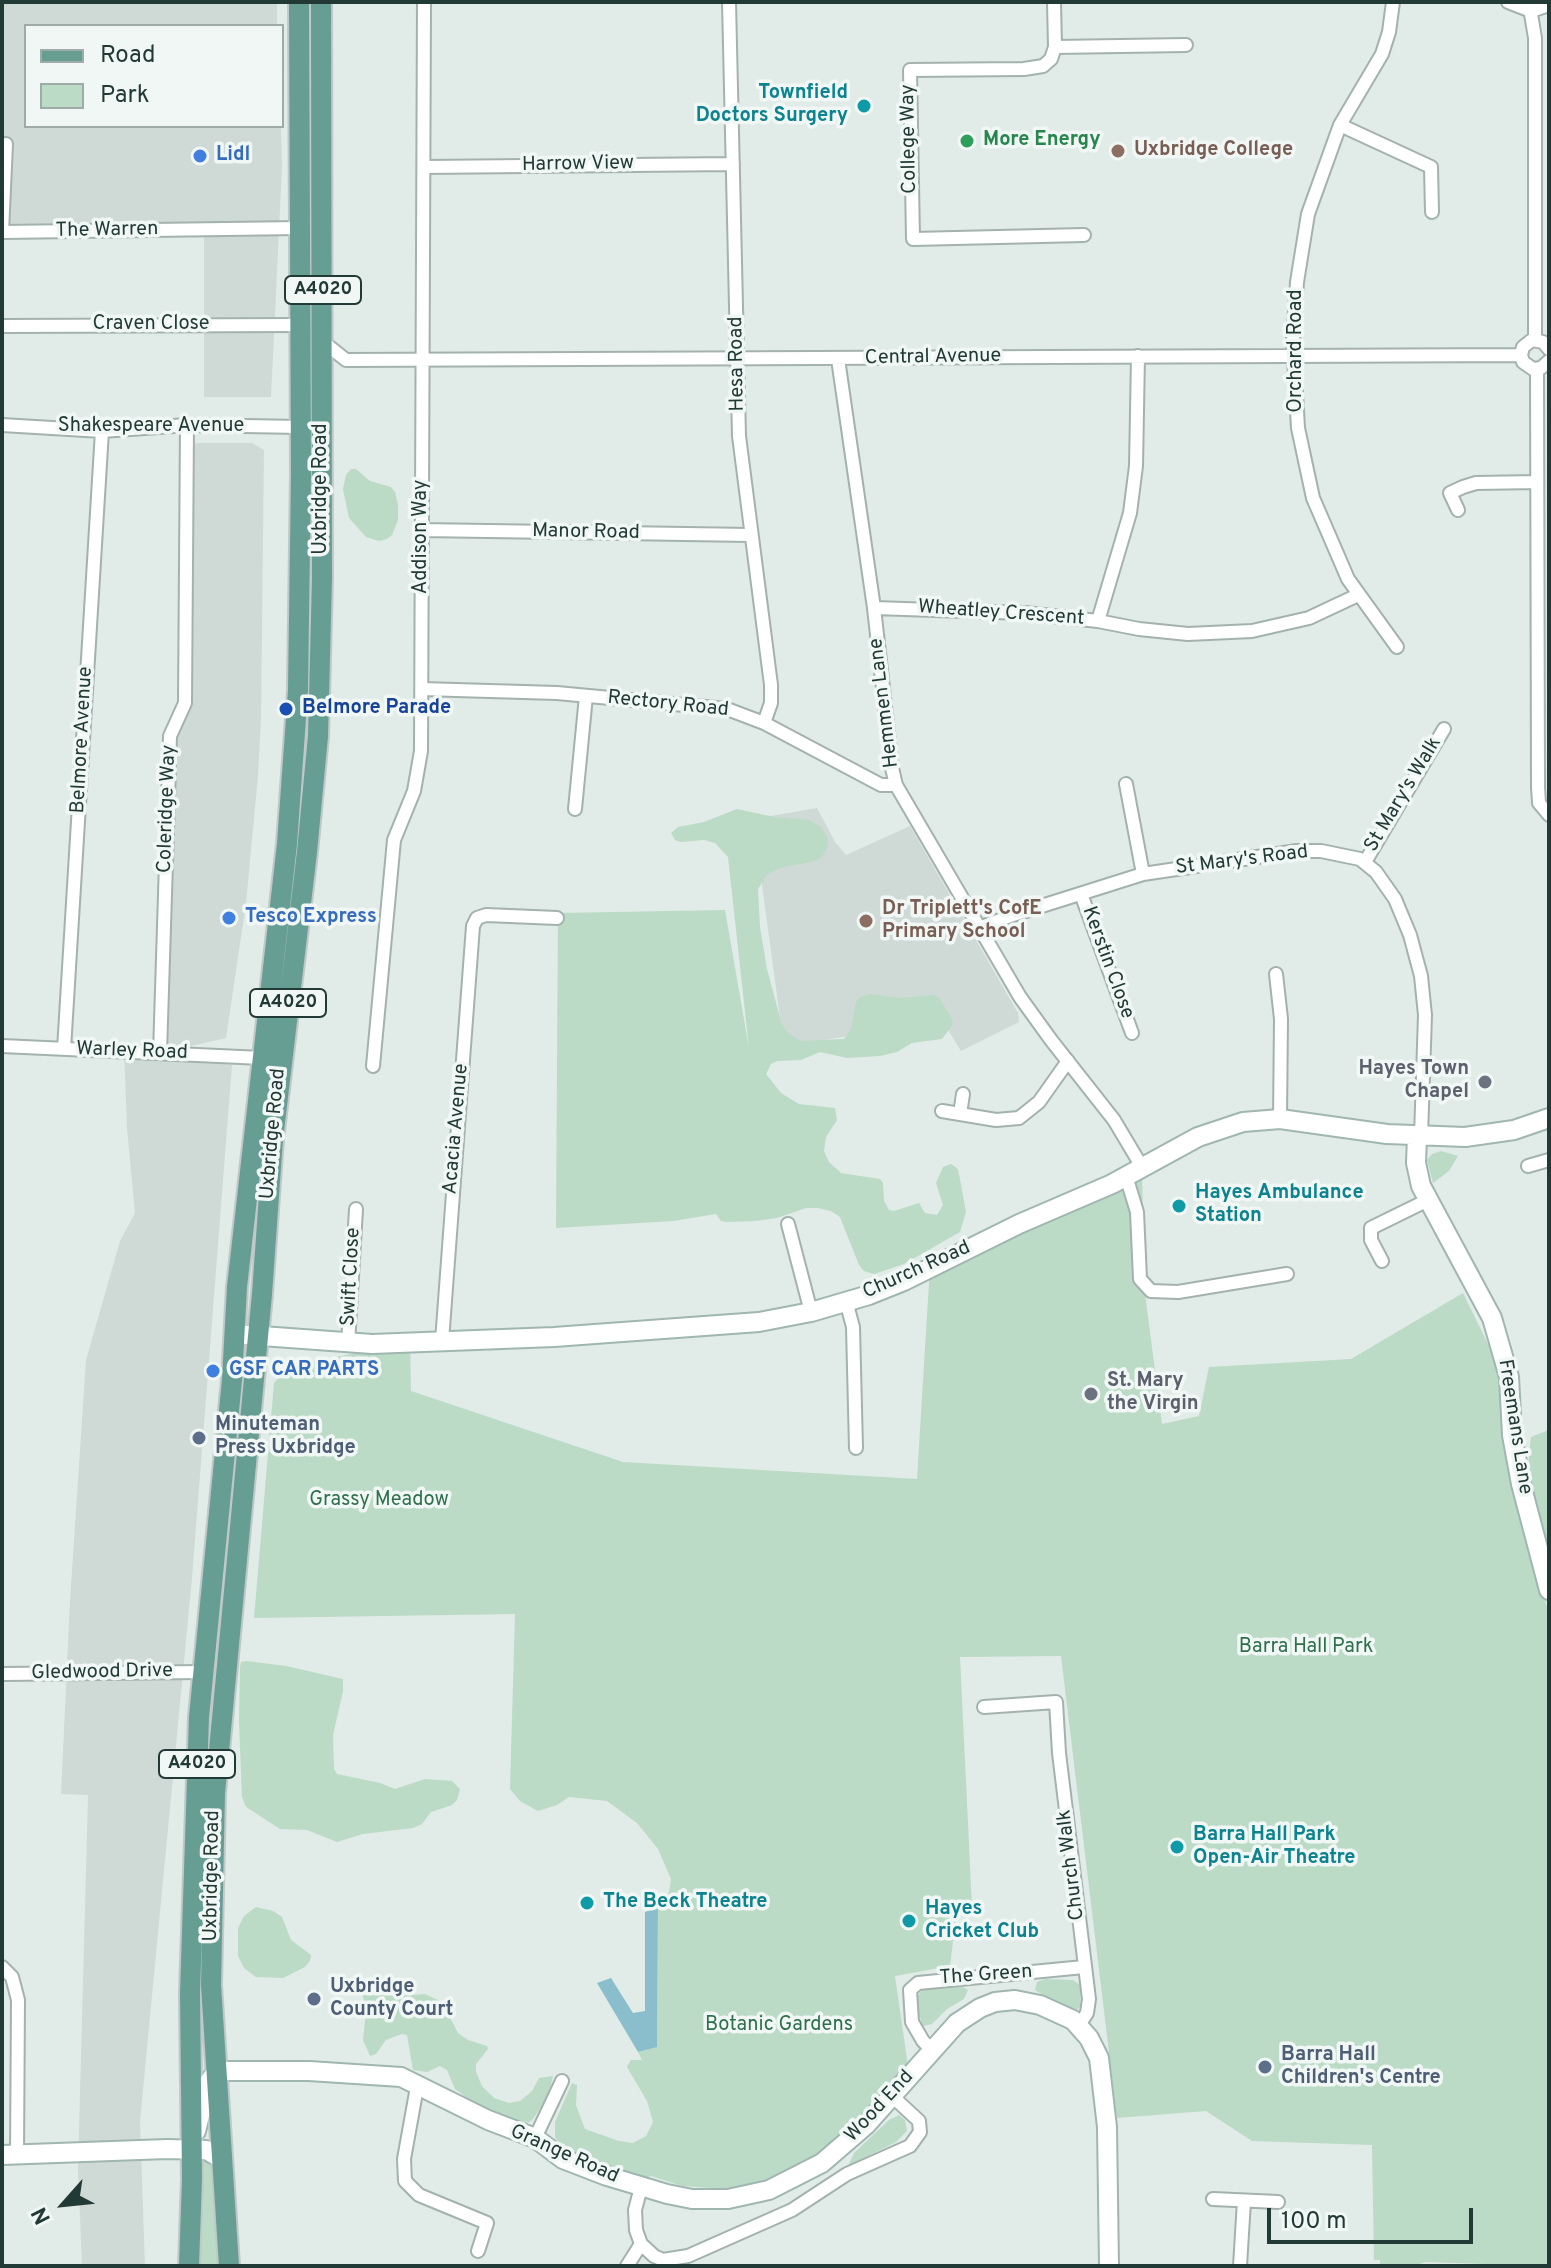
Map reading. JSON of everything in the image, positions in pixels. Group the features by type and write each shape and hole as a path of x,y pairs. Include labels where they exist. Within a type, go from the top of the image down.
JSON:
{"main road":[{"name":"Uxbridge Road","path":"189,2266 191,1949 203,1672 262,1058 287,844 298,690 301,427 299,2"},
{"name":"Uxbridge Road","path":"229,2266 211,1985 215,1793 273,1139 307,852 321,672 322,12"},
{"path":"298,32 313,23 322,12"},
{"path":"298,690 315,689 321,672"},
{"path":"203,1672 226,1674"}],"street":[{"name":"Addison Way","path":"373,1066 394,840 414,791 420,767 424,2"},
{"name":"Hesa Road","path":"729,2 740,459 771,685 771,703 764,723"},
{"path":"1054,2 1055,47 1186,45"},
{"name":"Orchard Road","path":"1393,2 1382,54 1340,125 1317,187 1304,234 1293,314 1293,356 1298,428 1313,498 1335,553 1358,595 1397,647"},
{"path":"1508,2 1530,7 1549,5"},
{"path":"1530,7 1542,173 1535,340"},
{"name":"College Way","path":"1055,47 1051,59 1038,68 910,70 913,239 1084,235"},
{"path":"1340,125 1431,167 1432,212"},
{"name":"The Warren","path":"6,144 2,232 300,228"},
{"name":"Harrow View","path":"424,167 733,164"},
{"name":"Craven Close","path":"2,326 301,325"},
{"path":"1549,349 1543,342 1535,340 1525,344 1521,355 1526,365 1537,369 1549,361"},
{"path":"322,341 346,360 322,379"},
{"name":"Central Avenue","path":"346,360 1521,355"},
{"name":"Wheatley Crescent","path":"874,608 1025,613 1098,621 1130,513 1136,466 1138,356"},
{"name":"Hemmen Lane","path":"838,359 896,785 1033,1016 1121,1130 1134,1172 1140,1279 1144,1286 1151,1291 1178,1292 1287,1274"},
{"path":"1537,369 1537,482 1543,531 1543,665 1538,796 1542,809 1549,815"},
{"name":"Shakespeare Avenue","path":"2,425 102,431 187,425 301,427"},
{"name":"Coleridge Way","path":"160,1053 170,736 185,703 187,425"},
{"name":"Belmore Avenue","path":"64,1049 102,431"},
{"path":"1458,510 1450,493 1463,487 1476,483 1537,482"},
{"name":"Manor Road","path":"422,530 751,535"},
{"path":"1098,621 1188,634 1252,631 1309,618 1358,595"},
{"name":"Rectory Road","path":"422,689 586,696 721,708 764,723 881,785 896,785"},
{"path":"575,809 586,696"},
{"name":"St Mary's Walk","path":"1365,862 1444,729"},
{"path":"1126,784 1143,874"},
{"name":"St Mary's Road","path":"979,928 1143,874 1297,851 1335,853 1365,862"},
{"path":"1365,862 1395,899 1410,935 1421,976 1425,1015 1419,1136"},
{"name":"Kerstin Close","path":"1081,894 1132,1033"},
{"name":"Acacia Avenue","path":"442,1341 473,926 477,918 486,915 557,918"},
{"path":"1276,974 1281,1019 1280,1119"},
{"name":"Warley Road","path":"2,1046 262,1058"},
{"path":"942,1111 996,1120 1019,1118 1039,1102 1068,1061"},
{"path":"960,1114 963,1094"},
{"name":"Church Road","path":"234,1334 348,1344 701,1328 759,1322 811,1312 904,1281 1134,1172 1212,1131 1243,1122 1280,1119 1375,1133 1465,1137 1495,1134 1549,1118"},
{"name":"Freemans Lane","path":"1419,1136 1418,1174 1428,1200 1492,1318 1509,1377 1512,1435 1521,1484 1549,1590"},
{"path":"1528,1166 1549,1160"},
{"path":"1382,1261 1371,1240 1371,1228 1428,1200"},
{"name":"Swift Close","path":"348,1344 356,1209"},
{"path":"788,1224 811,1312"},
{"path":"846,1301 853,1327 856,1448"},
{"name":"Gledwood Drive","path":"2,1674 203,1672"},
{"name":"Church Walk","path":"984,1707 1056,1702 1059,1753 1089,2004 1079,2025"},
{"path":"2,1967 12,1977 18,2000 10,2154 192,2149 213,2152 222,2159"},
{"name":"The Green","path":"932,2050 912,2022 910,1990 918,1983 1084,1967"},
{"name":"Wood End","path":"641,2187 692,2199 728,2199 769,2190 834,2155 968,2015 987,2005 1005,2001 1040,2005 1079,2025 1094,2045 1102,2071 1109,2266"},
{"path":"192,2149 208,2083 217,2071"},
{"name":"Grange Road","path":"217,2071 309,2071 401,2077 514,2132 535,2138 563,2159 641,2187 635,2210 636,2230 641,2244"},
{"path":"535,2138 562,2081"},
{"path":"417,2087 404,2159 405,2181 419,2195 487,2223 478,2251"},
{"path":"627,2266 641,2244 663,2260 688,2256 792,2210 847,2174 910,2146 920,2132 919,2121 892,2096"},
{"path":"1213,2199 1278,2202"},
{"path":"1240,2266 1244,2201"}],"shaded area":[{"path":"2,2 277,2 277,24 24,24 24,128 281,128 282,167 271,397 204,397 204,229 2,232"},
{"path":"196,443 252,443 264,450 258,776 246,903 226,1038 160,1053 170,736 185,703 192,446"},
{"name":"Dr Triplett's CofE Primary School","path":"817,808 835,842 846,855 910,826 1018,1013 1019,1022 961,1051 942,1020 784,1047 753,819"},
{"path":"124,1052 232,1065 192,1578 140,2121 145,2266 82,2266 78,2169 88,1795 61,1794 86,1360 120,1241 135,1213"}],"green space":[{"path":"351,469 356,469 370,481 391,487 395,492 398,520 387,539 379,541 366,537 349,518 343,489 346,475"},
{"path":"737,809 809,820 821,827 827,837 828,846 822,857 768,874 758,889 767,969 782,1025 788,1033 801,1041 844,1039 851,1029 856,1002 870,994 899,998 934,995 952,1019 953,1024 942,1039 912,1043 897,1052 880,1056 847,1058 820,1052 801,1060 777,1061 771,1064 766,1074 781,1093 799,1104 835,1108 837,1120 826,1137 824,1151 829,1162 841,1173 880,1179 889,1210 919,1203 925,1213 937,1215 943,1205 936,1183 943,1167 951,1164 958,1169 966,1212 960,1232 904,1264 874,1274 864,1271 859,1265 840,1217 818,1208 806,1208 777,1218 755,1221 726,1222 716,1214 673,1221 556,1228 558,913 725,910 749,1048 728,857 715,843 704,840 681,842 675,840 671,833 678,827 704,822"},
{"path":"1441,1151 1458,1156 1449,1171 1433,1183 1427,1160"},
{"path":"1142,1167 1144,1286 1162,1424 1199,1416 1209,1367 1351,1359 1463,1293 1504,1377 1531,1548 1549,1615 1549,2266 1425,2262 1401,2266 1380,2264 1380,2260 1374,2260 1372,2145 1252,2141 1206,2111 1117,2118 1061,1656 960,1657 972,1907 957,1909 950,1966 895,1976 908,2066 856,2124 809,2164 767,2184 726,2189 682,2186 651,2176 643,2179 632,2177 579,2156 561,2145 555,2137 555,2122 572,2083 577,2085 576,2105 585,2129 633,2143 646,2136 653,2122 647,2101 627,2067 631,2060 642,2060 638,2052 657,2046 658,1907 669,1892 671,1879 658,1849 637,1823 607,1801 569,1797 538,1811 520,1801 510,1789 515,1614 254,1618 274,1383 287,1367 410,1342 411,1391 623,1462 917,1479 930,1267"},
{"path":"1549,1430 1549,1560 1528,1465 1531,1437"},
{"path":"241,1662 343,1679 333,1735 334,1769 337,1774 395,1789 425,1779 452,1781 460,1789 457,1800 452,1805 431,1812 422,1824 413,1828 363,1834 337,1842 307,1830 280,1829 246,1807 242,1797 239,1722 240,1667"},
{"path":"256,1907 282,1917 291,1940 311,1955 305,1967 283,1978 256,1977 244,1968 238,1956 238,1928 244,1916"},
{"path":"366,1979 385,1989 402,1990 413,1995 425,1994 442,2002 458,2033 487,2046 488,2049 476,2064 476,2072 482,2086 494,2098 509,2103 520,2101 532,2091 539,2078 553,2076 548,2097 533,2119 528,2123 517,2122 486,2111 455,2089 447,2070 440,2066 427,2072 413,2070 407,2035 386,2040 376,2054 370,2056 363,2040 366,2012 361,1985"},
{"path":"1045,1979 1073,1980 1081,1986 1080,2007 1077,2010 1060,2005 1035,1990 1037,1982"},
{"path":"959,1985 968,1990 964,1999 947,2009 932,2024 923,2026 917,2010 921,1991"},
{"path":"899,2115 905,2120 907,2131 896,2142 848,2166 854,2153 889,2120"},
{"path":"203,2156 212,2163 219,2266 200,2266"}],"water":[{"path":"658,1907 657,2047 638,2052 597,1983 611,1978 633,2013 645,2011 645,1912"}],"place":[{"name":"Townfield Doctors Surgery","path":"864,106"},
{"name":"More Energy","path":"967,141"},
{"name":"Uxbridge College","path":"1118,151"},
{"name":"Lidl","path":"200,156"},
{"name":"Belmore Parade","path":"286,709"},
{"name":"Tesco Express","path":"229,918"},
{"name":"Dr Triplett's CofE Primary School","path":"866,921"},
{"name":"Hayes Town Chapel","path":"1485,1082"},
{"name":"Hayes Ambulance Station","path":"1179,1206"},
{"name":"GSF CAR PARTS","path":"213,1371"},
{"name":"St. Mary the Virgin","path":"1091,1394"},
{"name":"Minuteman Press Uxbridge","path":"199,1438"},
{"name":"Barra Hall Park Open-Air Theatre","path":"1177,1847"},
{"name":"The Beck Theatre","path":"587,1903"},
{"name":"Hayes Cricket Club","path":"909,1921"},
{"name":"Uxbridge County Court","path":"314,1999"},
{"name":"Barra Hall Children's Centre","path":"1265,2067"}],"park label":[{"name":"Grassy Meadow","path":"379,1501"},
{"name":"Barra Hall Park","path":"1306,1648"},
{"name":"Botanic Gardens","path":"779,2026"}]}
